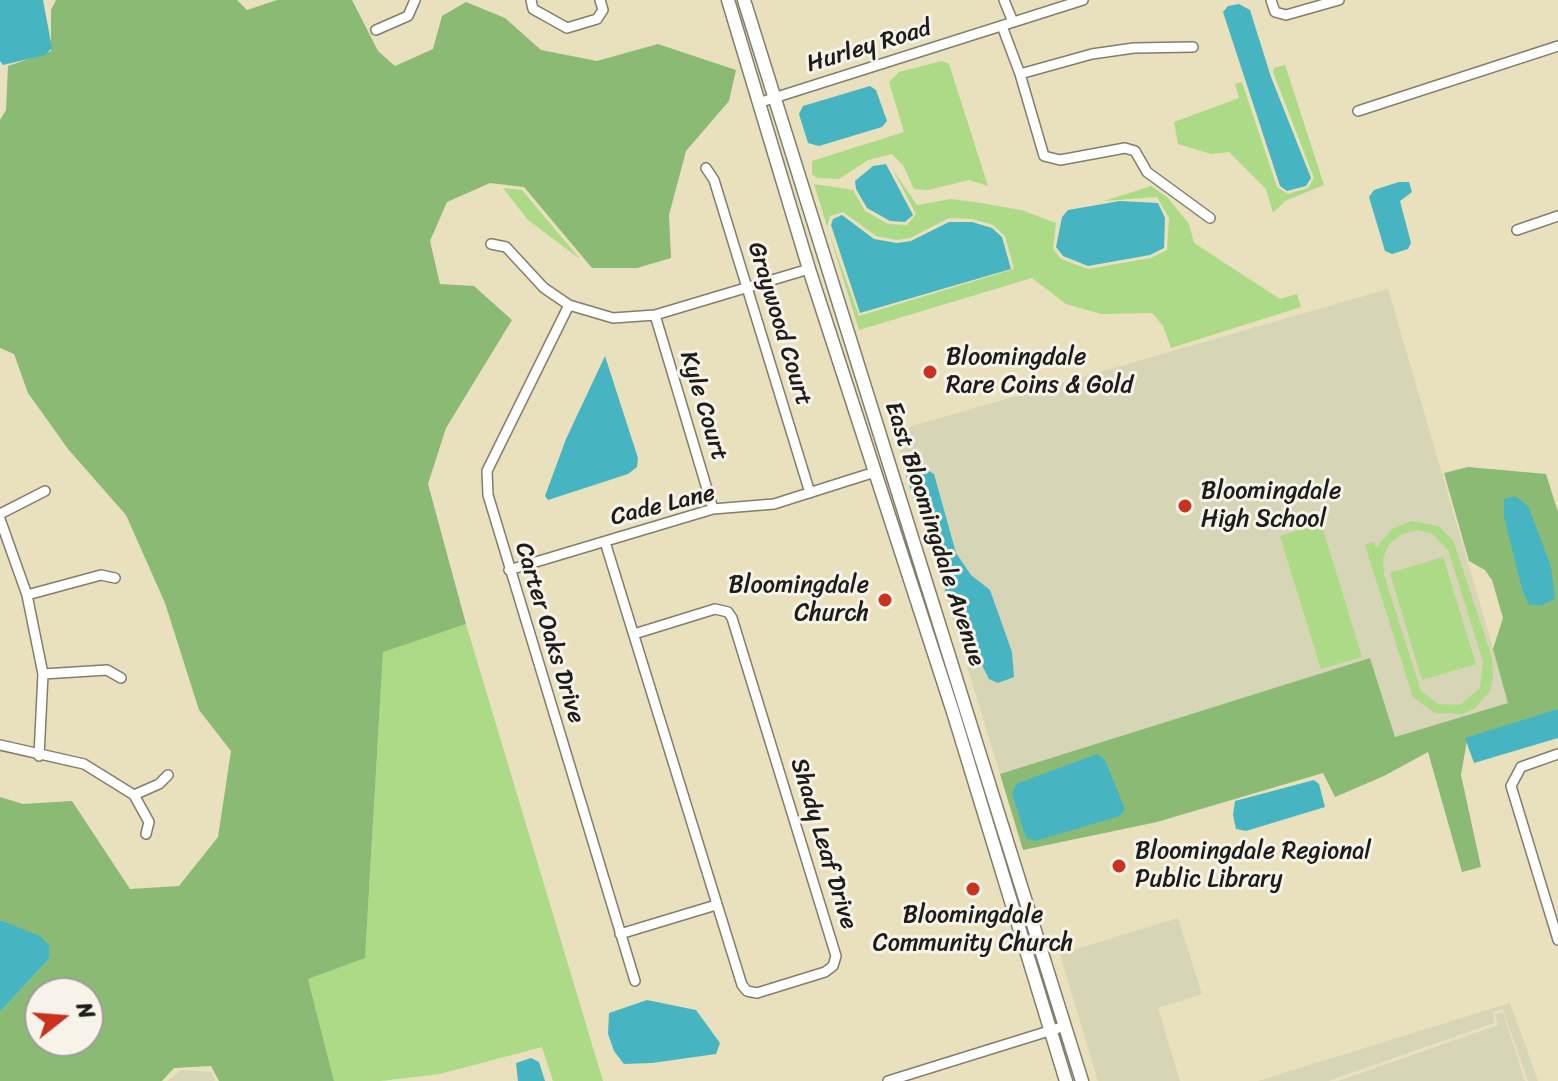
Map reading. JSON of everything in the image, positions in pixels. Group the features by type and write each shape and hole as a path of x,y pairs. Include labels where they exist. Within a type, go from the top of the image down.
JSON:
{"main road":[{"name":"East Bloomingdale Avenue","path":"728,0 809,269 953,712 1066,1081"},
{"name":"East Bloomingdale Avenue","path":"744,0 1082,1081"},
{"path":"831,338 848,340"},
{"path":"875,472 889,467"},
{"path":"953,712 967,708"}],"street":[{"path":"376,30 408,16 415,0"},
{"path":"531,0 533,9 567,28 597,19 603,10 600,0"},
{"path":"1004,0 1013,22"},
{"name":"Hurley Road","path":"758,103 1083,0"},
{"path":"1271,0 1275,12 1286,15 1339,0"},
{"path":"1002,26 1044,156 1060,160 1125,148 1135,151 1147,172 1210,218"},
{"path":"1358,111 1558,46"},
{"path":"1020,74 1106,52 1193,47"},
{"name":"Graywood Court","path":"706,168 714,180 810,493"},
{"path":"1517,230 1558,216"},
{"path":"491,244 506,247 544,288 569,305 613,318 655,315 809,269"},
{"name":"Carter Oaks Drive","path":"569,305 487,471 488,495 635,981"},
{"name":"Kyle Court","path":"655,315 713,509"},
{"name":"Cade Lane","path":"509,570 713,509 753,508 875,472"},
{"path":"39,756 43,674 27,595 0,517 45,491"},
{"name":"Shady Leaf Drive","path":"605,542 742,985 747,991 757,993 825,972 833,966 836,956 732,618 728,612 715,609 634,634"},
{"path":"27,595 101,575 115,578"},
{"path":"43,674 107,670 121,678"},
{"path":"0,745 84,764 134,795 149,822 146,834"},
{"path":"1558,754 1521,767 1511,786 1558,940"},
{"path":"134,795 159,784 168,775"},
{"path":"620,934 716,905"},
{"path":"888,1081 1065,1026"}],"shaded area":[{"name":"Bloomingdale High School","path":"1388,289 1509,703 1395,737 1370,658 1000,774 895,431"},
{"path":"1178,918 1202,994 1158,1008 1180,1081 1098,1081 1060,954"},
{"path":"1510,1003 1538,1081 1528,1081 1503,1009 1493,1012 1494,1023 1328,1081 1258,1081"},
{"path":"1503,1012 1525,1081 1338,1081 1498,1025 1495,1014"},
{"path":"181,1070 211,1072 215,1081 167,1081"}],"green space":[{"path":"56,0 237,0 247,10 277,0 352,0 378,51 395,66 433,49 442,16 466,2 505,18 541,50 597,61 658,44 736,70 729,101 686,151 669,215 671,258 637,268 592,268 524,187 490,183 447,202 430,241 440,284 474,286 512,320 446,428 428,484 466,624 383,652 365,958 308,979 334,1081 219,1081 211,1066 174,1068 162,1081 0,1081 0,1012 24,986 24,1057 104,1057 104,977 32,977 49,959 49,945 0,920 0,797 23,804 72,801 130,889 179,886 218,837 231,751 199,710 165,603 126,515 68,449 28,393 14,354 0,348 0,120 6,110 8,66 51,51 51,10"},
{"path":"942,61 949,64 988,186 969,180 928,190 914,189 903,165 892,154 868,160 839,179 817,178 812,174 812,161 904,132 889,82 899,72"},
{"path":"1285,65 1324,185 1285,201 1273,213 1266,189 1229,152 1211,154 1178,144 1174,122 1239,98 1235,84 1242,82 1277,187 1288,194 1308,188 1314,178 1273,72 1274,68"},
{"path":"893,170 917,205 951,199 1021,210 1056,223 1053,249 1061,259 1088,269 1151,258 1167,250 1169,218 1157,197 1104,201 1151,186 1167,197 1189,224 1194,243 1280,299 1297,294 1301,307 1171,348 1163,326 1152,313 1101,314 1066,304 1032,278 859,330 829,232 859,316 1014,269 1005,236 993,225 972,219 949,218 910,238 897,240 876,236 843,212 830,216 827,227 814,184 853,190 865,211 888,224 907,225 916,214"},
{"path":"503,188 522,190 580,259 528,220"},
{"path":"1468,467 1546,474 1558,512 1558,712 1467,740 1461,775 1481,867 1462,872 1428,752 1384,776 1335,797 1323,773 1157,822 1023,850 1000,774 1370,658 1395,737 1508,703 1493,649 1503,618 1492,580 1485,570 1469,561 1444,473"},
{"path":"1411,521 1438,526 1453,540 1492,658 1493,679 1489,692 1475,708 1463,714 1435,713 1413,697 1365,545 1373,542 1376,548 1392,529","holes":["1418,530 1433,534 1448,550 1483,661 1480,688 1460,705 1438,704 1421,691 1384,575 1383,559 1389,544 1402,534"]},
{"path":"1321,523 1362,657 1321,669 1280,536"},
{"path":"1443,557 1476,664 1422,680 1390,573"},
{"path":"466,624 603,1081 553,1081 542,1047 440,1074 381,1081 334,1081 308,979 365,957 383,651"}],"water":[{"path":"0,0 43,0 52,48 45,55 3,65 0,61"},
{"path":"1239,4 1250,10 1271,77 1311,178 1306,186 1287,191 1280,186 1223,12 1228,6"},
{"path":"870,86 876,90 887,121 882,127 819,146 808,143 799,114 803,106"},
{"path":"886,164 913,215 905,222 890,221 867,208 856,189 855,181 873,166"},
{"path":"1409,182 1412,192 1400,201 1411,243 1408,249 1392,254 1385,251 1369,197 1374,190"},
{"path":"1120,201 1158,203 1165,218 1164,248 1150,255 1088,266 1063,256 1056,247 1062,217 1068,210"},
{"path":"842,215 874,239 897,243 911,241 949,222 972,222 992,228 1002,237 1011,269 860,313 831,225 833,219"},
{"path":"605,356 638,458 637,467 628,474 548,500 545,496 566,439"},
{"path":"927,470 934,474 956,553 971,575 990,590 1012,652 1014,677 998,683 989,679 948,598 906,476 910,471"},
{"path":"1515,496 1528,506 1551,566 1555,599 1542,605 1529,605 1522,589 1504,517 1504,499"},
{"path":"1558,709 1558,738 1474,763 1465,738"},
{"path":"1097,754 1105,760 1125,809 1120,816 1035,841 1026,838 1012,794 1016,784"},
{"path":"1314,780 1319,784 1325,807 1246,831 1236,829 1233,815 1235,801"},
{"path":"0,920 40,936 49,945 49,959 32,977 24,977 24,986 0,1012"},
{"path":"647,1000 696,1010 720,1043 716,1054 624,1064 614,1051 608,1034 609,1013"},
{"path":"531,1058 539,1062 545,1081 518,1081 516,1063"}],"place":[{"name":"Bloomingdale Rare Coins & Gold","path":"930,372"},
{"name":"Bloomingdale High School","path":"1185,506"},
{"name":"Bloomingdale Church","path":"885,600"},
{"name":"Bloomingdale Regional Public Library","path":"1119,866"},
{"name":"Bloomingdale Community Church","path":"973,889"}]}
